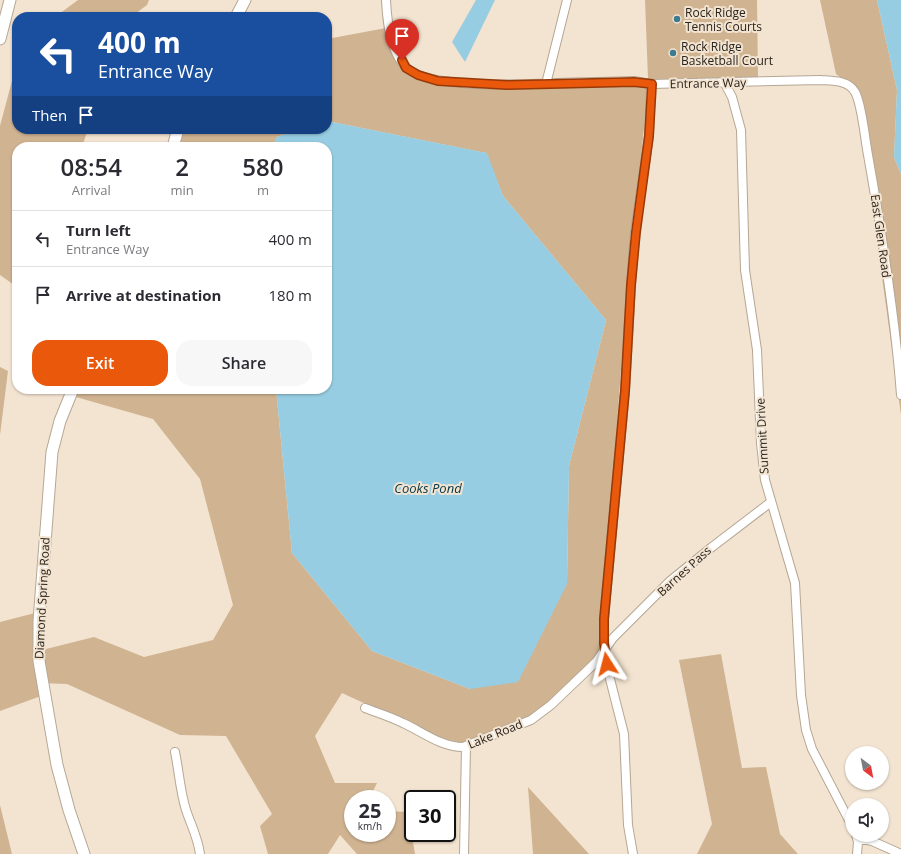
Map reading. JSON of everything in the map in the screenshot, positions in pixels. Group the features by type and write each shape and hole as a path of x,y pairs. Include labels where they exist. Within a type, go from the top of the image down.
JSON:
{"street":[{"path":"0,39 10,0"},
{"path":"239,12 246,0"},
{"name":"Entrance Way","path":"386,0 389,35 406,68 418,75 438,81 499,85 634,82 652,84 820,80 844,83"},
{"path":"546,84 567,0"},
{"name":"Summit Drive","path":"724,82 732,97 741,130 745,270 758,363 761,443 765,480 795,583 802,694 806,730 812,749 845,813"},
{"name":"East Glen Road","path":"844,83 856,93 860,110 882,241 901,395"},
{"path":"633,854 628,825 624,734 610,679 605,650 604,619 625,391 631,285 636,232 649,136 652,84"},
{"name":"Diamond Spring Road","path":"71,394 60,421 52,452 40,613 38,661 57,765 69,810 84,854"},
{"name":"Barnes Pass","path":"605,650 613,638 670,581 712,546 771,502"},
{"name":"Lake Road","path":"365,708 402,722 443,743 454,747 466,746 531,720 570,688 596,662 605,650"},
{"path":"464,854 466,746"},
{"path":"175,752 180,774 183,800 198,841 200,854"},
{"path":"857,854 858,842"},
{"path":"874,842 901,854"}],"shaded area":[{"path":"78,0 149,0 147,5 138,12 62,12"},
{"path":"645,0 757,0 758,78 649,79 625,315 600,654 537,719 459,747 342,693 315,736 335,783 377,783 374,790 344,790 344,839 340,835 328,854 268,854 260,826 272,814 226,736 180,735 67,684 39,683 41,696 0,711 0,622 39,612 38,651 94,637 144,657 213,640 233,605 200,479 153,419 70,394 276,394 292,553 372,651 470,689 567,584 569,466 606,320 503,196 486,153 332,122 332,38 386,28 396,57 436,82 648,78"},
{"path":"820,0 877,0 897,90 894,157 901,174 901,415 856,89 836,74"},
{"path":"12,81 12,134 86,134 84,142 12,142 12,283 0,275 0,126"},
{"path":"174,134 286,134 277,137 275,142 170,142"},
{"path":"0,367 8,371 0,435"},
{"path":"721,654 742,768 766,767 780,834 798,854 697,854 712,824 679,660"},
{"path":"528,787 589,854 533,854"},
{"path":"0,805 12,854 0,854"},
{"path":"396,811 404,812 404,842 413,842 415,854 357,854 346,842 396,842"}],"water":[{"path":"476,0 495,0 465,62 452,42"},
{"path":"877,0 901,0 901,174 894,157 897,90"},
{"name":"Cooks Pond","path":"332,122 487,153 503,196 606,320 569,466 567,584 518,682 470,689 372,651 292,553 276,394 332,394 332,142 275,142 277,137 286,134 332,134"}],"place":[{"name":"Rock Ridge Tennis Courts","path":"677,19"},
{"name":"Rock Ridge Basketball Court","path":"673,53"}],"route":[{"path":"402,60 406,68 418,75 438,81 507,85 634,82 652,84 649,136 636,232 631,285 625,391 604,619 604,643 607,664"}]}
